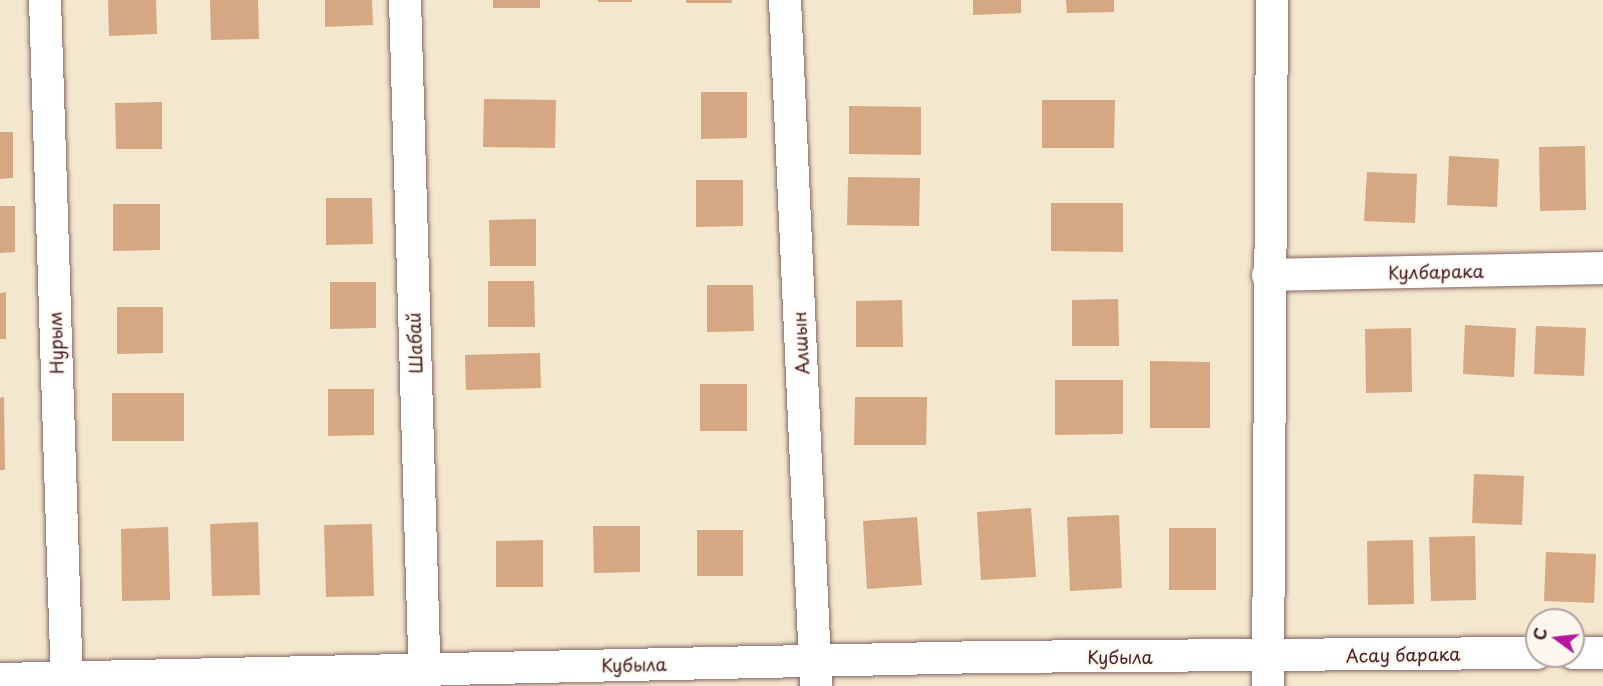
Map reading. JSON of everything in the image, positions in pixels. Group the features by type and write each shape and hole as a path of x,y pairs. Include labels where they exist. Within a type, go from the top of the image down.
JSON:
{"street":[{"name":"Нурым","path":"45,0 67,682"},
{"name":"Шабай","path":"405,0 425,678"},
{"name":"Алшын","path":"785,0 816,674"},
{"path":"1268,671 1268,275 1272,0"},
{"name":"Кулбарака","path":"1268,275 1603,268"},
{"path":"1585,653 1603,652"},
{"name":"Асау барака","path":"1268,671 1525,654"},
{"name":"Кубыла","path":"0,679 67,682 1268,671"}],"building":[{"path":"108,0 156,0 157,34 109,36"},
{"path":"210,0 258,0 259,39 211,40"},
{"path":"325,0 372,0 373,25 325,27"},
{"path":"493,0 540,0 540,8 493,8"},
{"path":"598,0 632,0 632,2 598,2"},
{"path":"686,0 732,0 732,3 686,3"},
{"path":"973,0 1021,0 1021,13 973,15"},
{"path":"1066,0 1114,0 1114,12 1067,13"},
{"path":"701,92 747,92 747,138 701,139"},
{"path":"484,99 556,100 555,148 483,147"},
{"path":"1042,100 1115,100 1114,148 1042,148"},
{"path":"162,102 162,149 116,149 115,103"},
{"path":"849,106 921,107 921,155 849,154"},
{"path":"0,132 13,132 13,178 0,179"},
{"path":"1585,146 1586,210 1540,211 1539,147"},
{"path":"1449,156 1499,159 1497,207 1447,205"},
{"path":"1367,172 1417,174 1415,223 1364,221"},
{"path":"848,177 920,178 919,226 847,225"},
{"path":"696,180 743,180 743,226 696,227"},
{"path":"326,198 372,198 373,244 326,245"},
{"path":"1051,203 1123,203 1123,252 1051,251"},
{"path":"113,204 160,204 160,250 113,251"},
{"path":"0,206 15,206 15,252 0,253"},
{"path":"536,219 536,266 490,266 489,220"},
{"path":"488,281 534,281 535,327 488,327"},
{"path":"330,282 376,282 376,328 330,329"},
{"path":"707,285 753,285 754,331 707,332"},
{"path":"6,292 6,339 0,339 0,293"},
{"path":"1118,299 1119,346 1072,346 1072,300"},
{"path":"902,300 903,347 856,347 856,301"},
{"path":"117,307 163,307 163,353 117,354"},
{"path":"1465,325 1516,328 1514,377 1463,374"},
{"path":"1536,326 1586,328 1584,376 1534,374"},
{"path":"1411,328 1412,392 1366,393 1365,329"},
{"path":"540,353 541,388 466,390 465,355"},
{"path":"1150,361 1210,362 1210,428 1150,428"},
{"path":"1055,380 1123,380 1123,434 1055,435"},
{"path":"700,384 747,384 747,431 700,431"},
{"path":"328,389 374,389 374,435 328,436"},
{"path":"112,393 184,393 184,441 112,441"},
{"path":"4,397 5,470 0,470 0,398"},
{"path":"855,397 927,397 926,445 854,445"},
{"path":"1474,474 1524,476 1522,525 1472,523"},
{"path":"1031,508 1036,577 981,580 977,512"},
{"path":"1119,515 1122,588 1070,591 1067,517"},
{"path":"917,517 922,585 867,589 863,521"},
{"path":"258,522 260,595 212,596 210,524"},
{"path":"372,524 374,596 326,597 324,525"},
{"path":"593,526 640,526 640,572 594,573"},
{"path":"168,527 170,600 122,601 121,529"},
{"path":"1169,528 1216,528 1216,590 1169,590"},
{"path":"697,530 743,530 743,576 697,576"},
{"path":"1475,536 1476,600 1431,601 1429,537"},
{"path":"543,540 543,587 496,587 496,541"},
{"path":"1413,540 1414,604 1368,605 1367,541"},
{"path":"1546,552 1596,554 1594,603 1544,601"}]}
